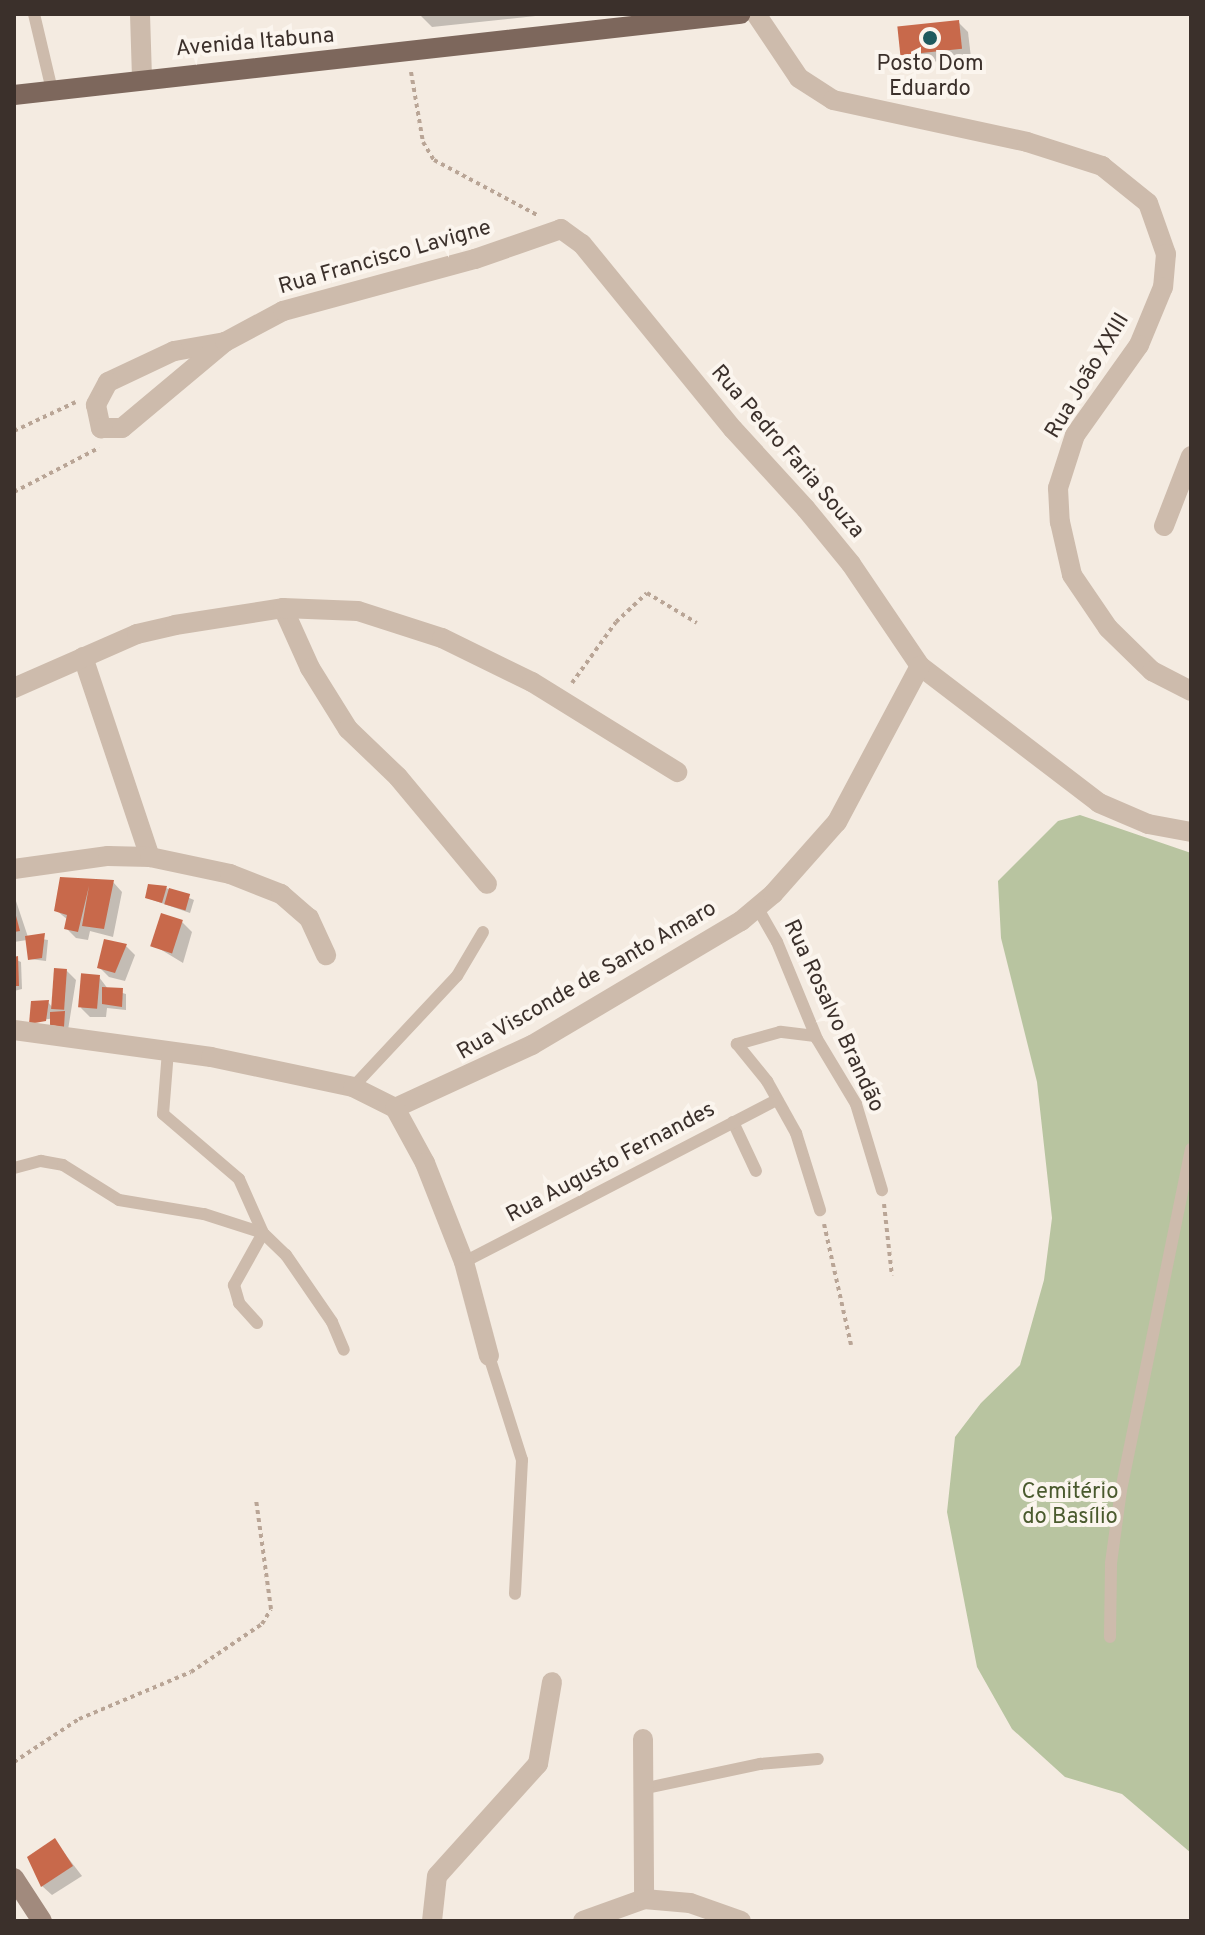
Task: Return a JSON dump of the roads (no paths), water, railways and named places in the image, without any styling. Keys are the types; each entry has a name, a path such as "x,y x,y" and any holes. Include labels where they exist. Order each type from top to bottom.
{"main road":[{"name":"Avenida Itabuna","path":"14,95 142,77 408,54 740,14"},
{"path":"14,1878 42,1921"}],"street":[{"path":"140,14 142,77"},
{"name":"Rua João XXIII","path":"756,14 799,78 833,100 1027,142 1102,166 1148,203 1166,254 1163,287 1139,345 1075,435 1058,488 1060,522 1072,575 1108,628 1152,671 1191,691"},
{"name":"Rua Francisco Lavigne","path":"225,342 174,351 100,390 96,418 101,428 122,428 225,342 283,311 475,259 561,229"},
{"name":"Rua Pedro Faria Souza","path":"561,229 582,244 733,429 806,509 851,564 920,666 975,713 1099,803 1148,824 1191,832"},
{"path":"1164,526 1191,456"},
{"path":"283,608 310,668 348,729 398,777 487,884"},
{"path":"14,688 137,634 283,608 358,611 442,638 561,698 677,772"},
{"path":"83,657 150,857"},
{"name":"Rua Visconde de Santo Amaro","path":"395,1108 532,1045 757,907 837,822 920,666"},
{"path":"14,869 108,856 150,857 230,874 281,894 309,918 326,955"},
{"path":"14,1030 168,1051 353,1087 395,1108 425,1163 464,1262 489,1356"},
{"path":"432,1921 437,1876 538,1764 552,1682"},
{"path":"643,1739 644,1899"},
{"path":"583,1921 644,1899 690,1903 741,1921"}],"lane":[{"path":"34,14 52,90"},
{"name":"Rua Rosalvo Brandão","path":"757,907 777,942 815,1036 856,1104 882,1190"},
{"path":"353,1087 457,976 483,932"},
{"path":"815,1036 780,1032 737,1044 796,1133 820,1210"},
{"path":"168,1051 163,1114 239,1179 263,1233 286,1255 332,1322 344,1350"},
{"name":"Rua Augusto Fernandes","path":"464,1262 776,1100"},
{"path":"733,1122 756,1171"},
{"path":"1110,1637 1111,1563 1121,1490 1191,1149"},
{"path":"14,1168 41,1161 63,1165 119,1200 204,1214 263,1233"},
{"path":"257,1323 239,1303 234,1285 263,1233"},
{"path":"489,1356 522,1460 515,1594"},
{"path":"642,1789 760,1764 818,1759"}],"place":[{"name":"Posto Dom Eduardo","path":"930,38"}],"park label":[{"name":"Cemitério do Basílio","path":"1070,1504"}]}
